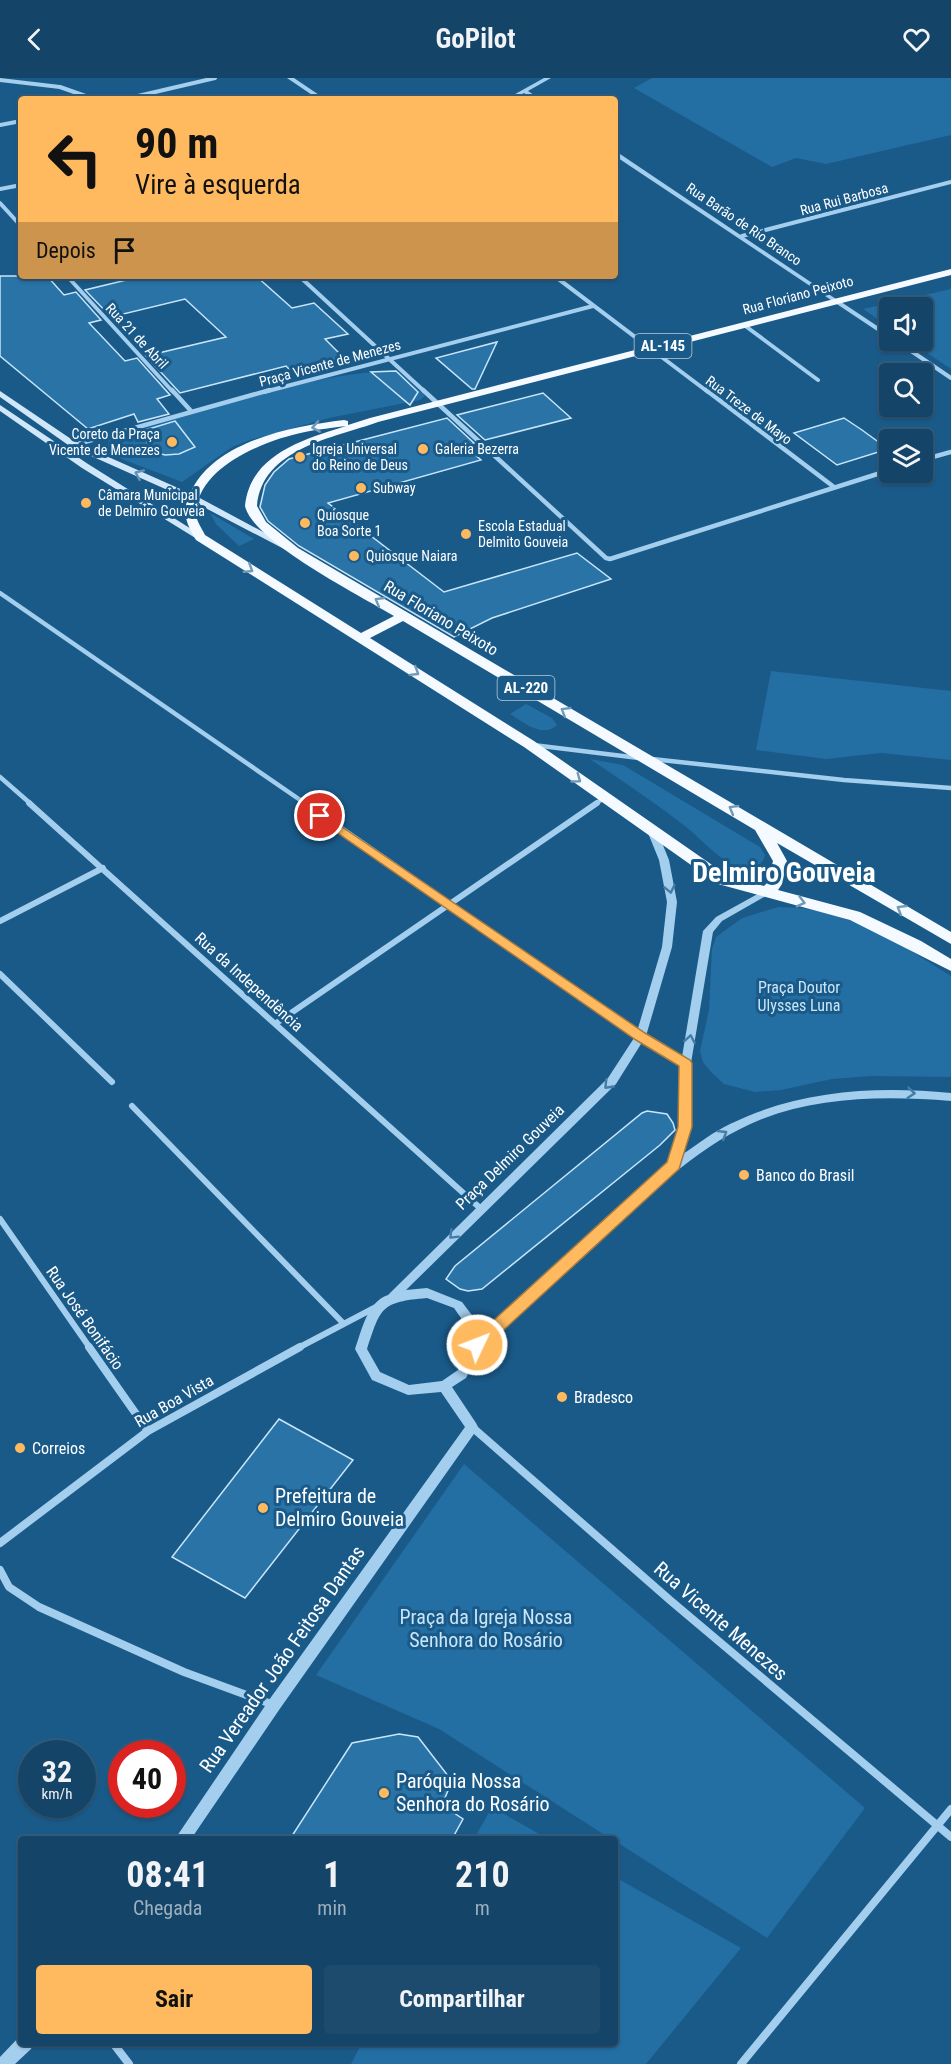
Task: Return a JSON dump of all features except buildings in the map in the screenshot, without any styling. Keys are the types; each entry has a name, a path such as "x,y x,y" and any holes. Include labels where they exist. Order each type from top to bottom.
{"highway":[{"name":"Rua Floriano Peixoto","path":"951,272 374,420 301,444 276,458 257,482 251,503 252,512 268,530 294,551 951,939"},
{"name":"Rua Floriano Peixoto","path":"193,498 208,473 238,451 301,429 374,420"},
{"path":"193,498 190,516 200,537"},
{"name":"AL-220","path":"200,537 529,744 723,880 855,916 916,945 951,966"},
{"path":"361,638 405,615"},
{"path":"760,825 780,861 775,884 766,893"}],"main road":[{"path":"1,394 74,445 193,498 294,551"},
{"path":"0,407 103,478 200,537"}],"street":[{"path":"137,96 215,78"},
{"path":"290,78 318,96"},
{"path":"298,78 306,87"},
{"path":"515,96 548,78"},
{"path":"0,80 57,86 88,96"},
{"path":"525,91 532,96"},
{"path":"0,125 18,122"},
{"name":"Rua Barão de Rio Branco","path":"618,155 879,330"},
{"name":"Rua Rui Barbosa","path":"742,236 951,182"},
{"path":"0,189 18,186"},
{"path":"0,203 18,223"},
{"name":"Rua 21 de Abril","path":"70,279 191,411"},
{"path":"302,279 610,559 879,473"},
{"path":"558,279 651,349"},
{"name":"Praça Vicente de Menezes","path":"74,445 191,411 593,306"},
{"path":"744,325 818,380"},
{"name":"Rua Treze de Mayo","path":"651,349 834,487"},
{"path":"911,351 951,378"},
{"path":"933,457 951,452"},
{"path":"0,593 640,1036 686,1063"},
{"path":"529,744 844,780 951,788"},
{"name":"Rua da Independência","path":"0,777 480,1208"},
{"path":"275,1024 604,798"},
{"name":"Praça Delmiro Gouveia","path":"393,1296 480,1208 612,1081 640,1036 667,947 672,902 664,860 653,833"},
{"path":"0,921 103,868"},
{"path":"674,1165 685,1127 686,1063 708,931 719,920 766,893"},
{"path":"0,974 112,1082"},
{"path":"477,1345 476,1330 458,1305 427,1293 393,1296 376,1307 362,1349 376,1376 408,1390 444,1386 462,1374 477,1345 674,1165 733,1128 792,1104 859,1093 905,1092 951,1097"},
{"path":"132,1106 343,1323"},
{"name":"Rua José Bonifácio","path":"0,1219 148,1431"},
{"name":"Rua Boa Vista","path":"0,1543 148,1431 376,1307"},
{"path":"444,1386 472,1427"},
{"name":"Rua Vereador João Feitosa Dantas","path":"184,1836 274,1705 472,1427"},
{"name":"Rua Vicente Menezes","path":"472,1427 671,1601 951,1837"},
{"path":"0,1570 9,1587 39,1607 184,1672 274,1705"},
{"path":"741,2064 951,1809"},
{"path":"4,2064 22,2046"},
{"path":"116,2046 129,2064"}],"green space":[{"path":"652,78 951,78 951,135 826,164 796,158 772,167 634,88"},
{"path":"951,289 951,369 924,351 933,351 933,297 916,297"},
{"path":"879,305 879,320 863,309"},
{"path":"397,370 425,396 420,400 329,418 250,440 232,447 182,482 106,453 109,439 252,396 324,379"},
{"path":"210,513 254,539 239,546 216,524"},
{"path":"771,671 951,691 951,760 881,753 826,759 756,750"},
{"path":"526,704 552,718 557,725 551,729 539,730 510,714"},
{"path":"590,759 623,765 760,847 765,855 764,859 756,867 749,869 734,866 673,817"},
{"name":"Praça Doutor Ulysses Luna","path":"778,907 802,908 848,919 890,939 951,976 951,1077 872,1076 832,1079 781,1090 755,1092 724,1084 711,1072 703,1062 700,1051 709,1010 712,949 716,937 742,918"},
{"name":"Praça da Igreja Nossa Senhora do Rosário","path":"464,1464 865,1808 767,1938 618,1843 618,1836 606,1836 439,1729 316,1675"},
{"path":"492,1807 543,1836 476,1836"},
{"path":"618,1879 741,1948 646,2064 351,2064 360,2046 618,2046"}],"place":[{"name":"Coreto da Praça Vicente de Menezes","path":"172,442"},
{"name":"Galeria Bezerra","path":"423,449"},
{"name":"Igreja Universal do Reino de Deus","path":"300,457"},
{"name":"Subway","path":"361,488"},
{"name":"Câmara Municipal de Delmiro Gouveia","path":"86,503"},
{"name":"Quiosque Boa Sorte 1","path":"305,523"},
{"name":"Escola Estadual Delmito Gouveia","path":"466,534"},
{"name":"Quiosque Naiara","path":"354,556"},
{"name":"Banco do Brasil","path":"744,1175"},
{"name":"Bradesco","path":"562,1397"},
{"name":"Correios","path":"20,1448"},
{"name":"Prefeitura de Delmiro Gouveia","path":"263,1508"},
{"name":"Paróquia Nossa Senhora do Rosário","path":"384,1793"}],"district":[{"name":"Delmiro Gouveia","path":"784,872"}],"route":[{"path":"320,816 640,1036 686,1063 685,1127 674,1165 477,1345"}]}
